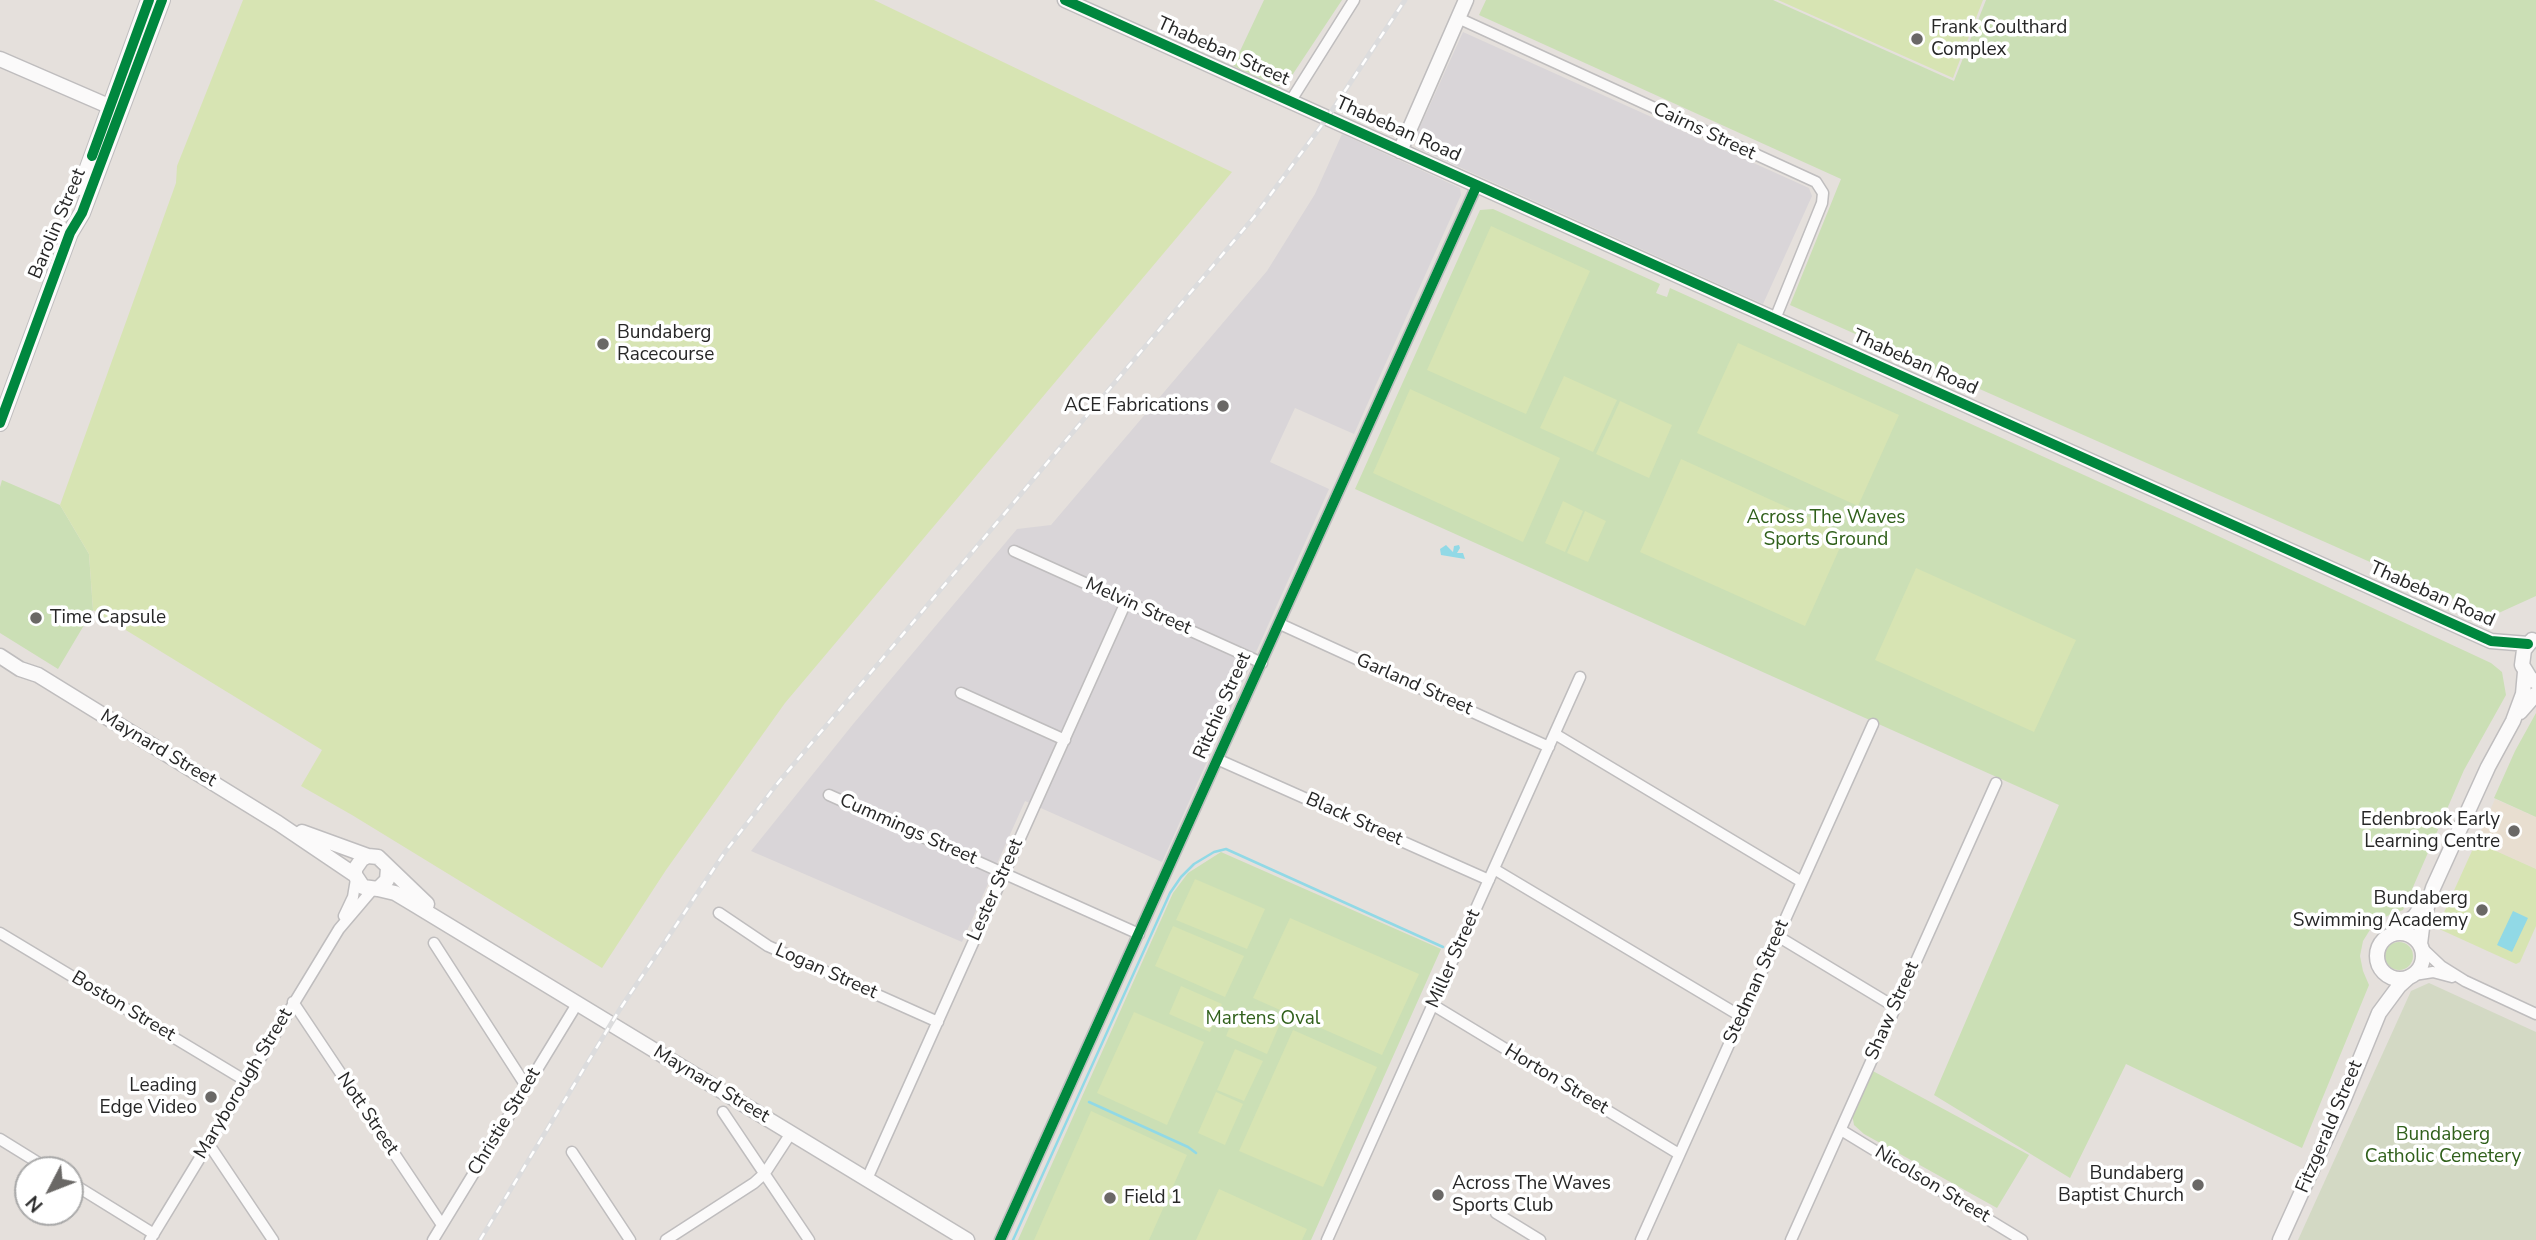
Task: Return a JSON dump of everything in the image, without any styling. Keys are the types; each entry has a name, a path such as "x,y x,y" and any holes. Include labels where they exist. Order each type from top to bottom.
{"main road":[{"name":"Barolin Street","path":"115,110 149,0"},
{"name":"Barolin Street","path":"0,423 70,233 74,210 162,0"}],"street":[{"name":"Thabeban Street","path":"1065,0 1290,102"},
{"path":"1290,102 1354,0"},
{"path":"1400,151 1466,0"},
{"name":"Cairns Street","path":"1458,18 1816,182 1823,193 1822,203 1775,319"},
{"path":"0,59 115,110"},
{"name":"Thabeban Road","path":"1290,102 2491,641 2528,673"},
{"name":"Ritchie Street","path":"1000,1240 1477,185"},
{"name":"Melvin Street","path":"1014,551 1262,663"},
{"name":"Lester Street","path":"867,1179 1126,602"},
{"name":"Garland Street","path":"1280,624 1549,747"},
{"name":"Thabeban Road","path":"2491,641 2532,641"},
{"path":"2379,1013 2399,986 2422,963 2423,920 2433,888 2488,767 2513,721 2528,673 2524,650 2532,641"},
{"name":"Maynard Street","path":"0,646 25,662 38,675"},
{"name":"Maynard Street","path":"0,656 20,669 38,675 278,822 356,877"},
{"name":"Miller Street","path":"1327,1240 1580,677"},
{"path":"961,693 1065,740"},
{"path":"2513,721 2536,694"},
{"name":"Stedman Street","path":"1641,1240 1873,724"},
{"path":"1555,734 1802,882"},
{"name":"Black Street","path":"1219,760 1489,880"},
{"name":"Shaw Street","path":"1791,1240 1996,783"},
{"name":"Cummings Street","path":"829,795 1139,934"},
{"name":"Maynard Street","path":"278,822 368,856"},
{"path":"368,856 382,858 388,868 387,880 376,889 363,887 356,877 358,863 368,856"},
{"name":"Maynard Street","path":"388,868 456,929"},
{"path":"1494,869 1742,1017"},
{"name":"Maryborough Street","path":"152,1237 339,929 353,897 356,877"},
{"path":"2379,1013 2383,985 2376,956 2379,944 2414,916 2433,888"},
{"name":"Maynard Street","path":"376,889 395,893 456,929 967,1240"},
{"name":"Maryborough Street","path":"339,929 376,889"},
{"name":"Logan Street","path":"719,914 768,946 938,1022"},
{"name":"Boston Street","path":"0,933 246,1080"},
{"path":"2393,933 2405,933 2435,961 2465,981 2536,1014"},
{"path":"1779,937 1895,1007"},
{"path":"434,943 526,1086"},
{"path":"2379,968 2395,979 2433,972 2465,981"},
{"name":"Nott Street","path":"293,1002 442,1225"},
{"name":"Christie Street","path":"433,1240 577,1004"},
{"name":"Horton Street","path":"1433,1005 1679,1154"},
{"name":"Fitzgerald Street","path":"2280,1240 2343,1101 2379,1013"},
{"path":"723,1112 809,1240"},
{"name":"Nicolson Street","path":"1841,1130 2022,1240"},
{"path":"666,1240 765,1173 791,1133"},
{"path":"0,1139 27,1156"},
{"path":"208,1143 273,1240"},
{"path":"572,1152 630,1240"},
{"path":"84,1191 152,1237"},
{"path":"1496,1213 1540,1240"}],"shaded area":[{"path":"1463,32 1809,188 1812,196 1763,304 1417,148 1414,140"},
{"path":"1342,134 1460,188 1461,195 1354,434 1295,408 1270,462 1329,489 1162,862 1025,801 962,942 751,851 854,723 1017,529 1051,525 1267,271 1315,194"},
{"name":"Edenbrook Early Learning Centre","path":"2495,799 2536,817 2536,869 2476,842"}],"green space":[{"name":"Bundaberg Racecourse","path":"243,0 874,0 1232,172 785,703 666,870 602,968 301,786 322,750 93,610 89,554 60,505 176,183 177,166"},
{"path":"1264,0 1342,0 1285,86 1277,86 1233,66"},
{"path":"1486,0 1773,0 1954,81 1986,0 2536,0 2536,596 2492,616 1790,305 1841,179 1479,15"},
{"name":"Frank Coulthard Complex","path":"1778,0 1983,0 1953,78"},
{"name":"Across The Waves Sports Ground","path":"1493,209 1660,284 1656,293 1667,297 1670,288 2188,522 2491,663 2502,672 2506,695 2464,770 2403,910 2373,925 2363,941 2360,956 2369,985 2302,1148 2126,1064 2070,1178 1934,1095 2059,805 1355,489 1480,210"},
{"path":"1491,226 1590,271 1526,414 1427,370"},
{"path":"1738,343 1899,415 1858,506 1697,433"},
{"path":"1564,376 1617,400 1593,452 1540,428"},
{"path":"1410,389 1560,458 1523,542 1373,473"},
{"path":"1620,401 1672,425 1649,478 1596,454"},
{"name":"Across The Waves Sports Ground","path":"1681,459 1846,534 1805,626 1640,552"},
{"path":"2,480 60,505 89,554 93,610 58,669 0,633"},
{"path":"1563,501 1583,511 1565,552 1545,543"},
{"path":"1585,511 1606,521 1588,562 1567,553"},
{"path":"1916,568 2076,640 2034,732 1875,660"},
{"path":"2536,713 2536,817 2494,798"},
{"path":"2476,842 2536,869 2536,926 2520,962 2516,964 2437,928"},
{"name":"Martens Oval","path":"1221,852 1441,949 1311,1240 1018,1240 1173,893 1188,873"},
{"path":"1195,879 1265,909 1247,949 1176,920"},
{"path":"1290,918 1419,974 1382,1055 1253,998"},
{"path":"1173,926 1244,956 1225,997 1155,966"},
{"path":"2399,942 2409,946 2413,956 2409,966 2399,970 2389,966 2385,956 2389,946"},
{"name":"Bundaberg Catholic Cemetery","path":"2429,983 2536,1032 2536,1240 2298,1240 2411,991"},
{"path":"1181,986 1222,1004 1210,1032 1169,1014"},
{"path":"1238,1008 1279,1026 1267,1054 1226,1036"},
{"path":"1134,1012 1204,1042 1167,1125 1097,1093"},
{"path":"1293,1030 1377,1067 1323,1187 1239,1151"},
{"path":"1235,1049 1263,1061 1244,1101 1217,1090"},
{"path":"1871,1070 2029,1155 1997,1208 1864,1134 1854,1125 1852,1114"},
{"path":"1216,1092 1243,1104 1225,1145 1198,1133"},
{"name":"Field 1","path":"1091,1111 1187,1155 1149,1240 1034,1240"},
{"path":"1219,1189 1307,1229 1302,1240 1196,1240"}],"water":[{"path":"1446,545 1453,552 1454,546 1459,545 1457,553 1463,553 1465,559 1441,555 1440,549"},
{"path":"2513,911 2528,918 2512,952 2497,945"}],"waterway":[{"path":"1013,1240 1170,893 1194,864 1214,852 1226,849 1443,947"},
{"path":"1089,1102 1196,1153"}],"railway":[{"path":"480,1240 620,1009 725,852 777,784 1254,217 1327,118 1405,0"}],"cycle path":[{"path":"92,156 149,0"},
{"path":"0,423 70,233 82,213 162,0"},
{"path":"1065,0 2491,641 2528,644"},
{"path":"1000,1240 1477,185"}],"place":[{"name":"Frank Coulthard Complex","path":"1917,39"},
{"name":"Bundaberg Racecourse","path":"603,344"},
{"name":"ACE Fabrications","path":"1223,406"},
{"name":"Time Capsule","path":"36,618"},
{"name":"Edenbrook Early Learning Centre","path":"2514,831"},
{"name":"Bundaberg Swimming Academy","path":"2482,910"},
{"name":"Leading Edge Video","path":"211,1097"},
{"name":"Bundaberg Baptist Church","path":"2198,1185"},
{"name":"Across The Waves Sports Club","path":"1438,1195"},
{"name":"Field 1","path":"1110,1198"}]}
